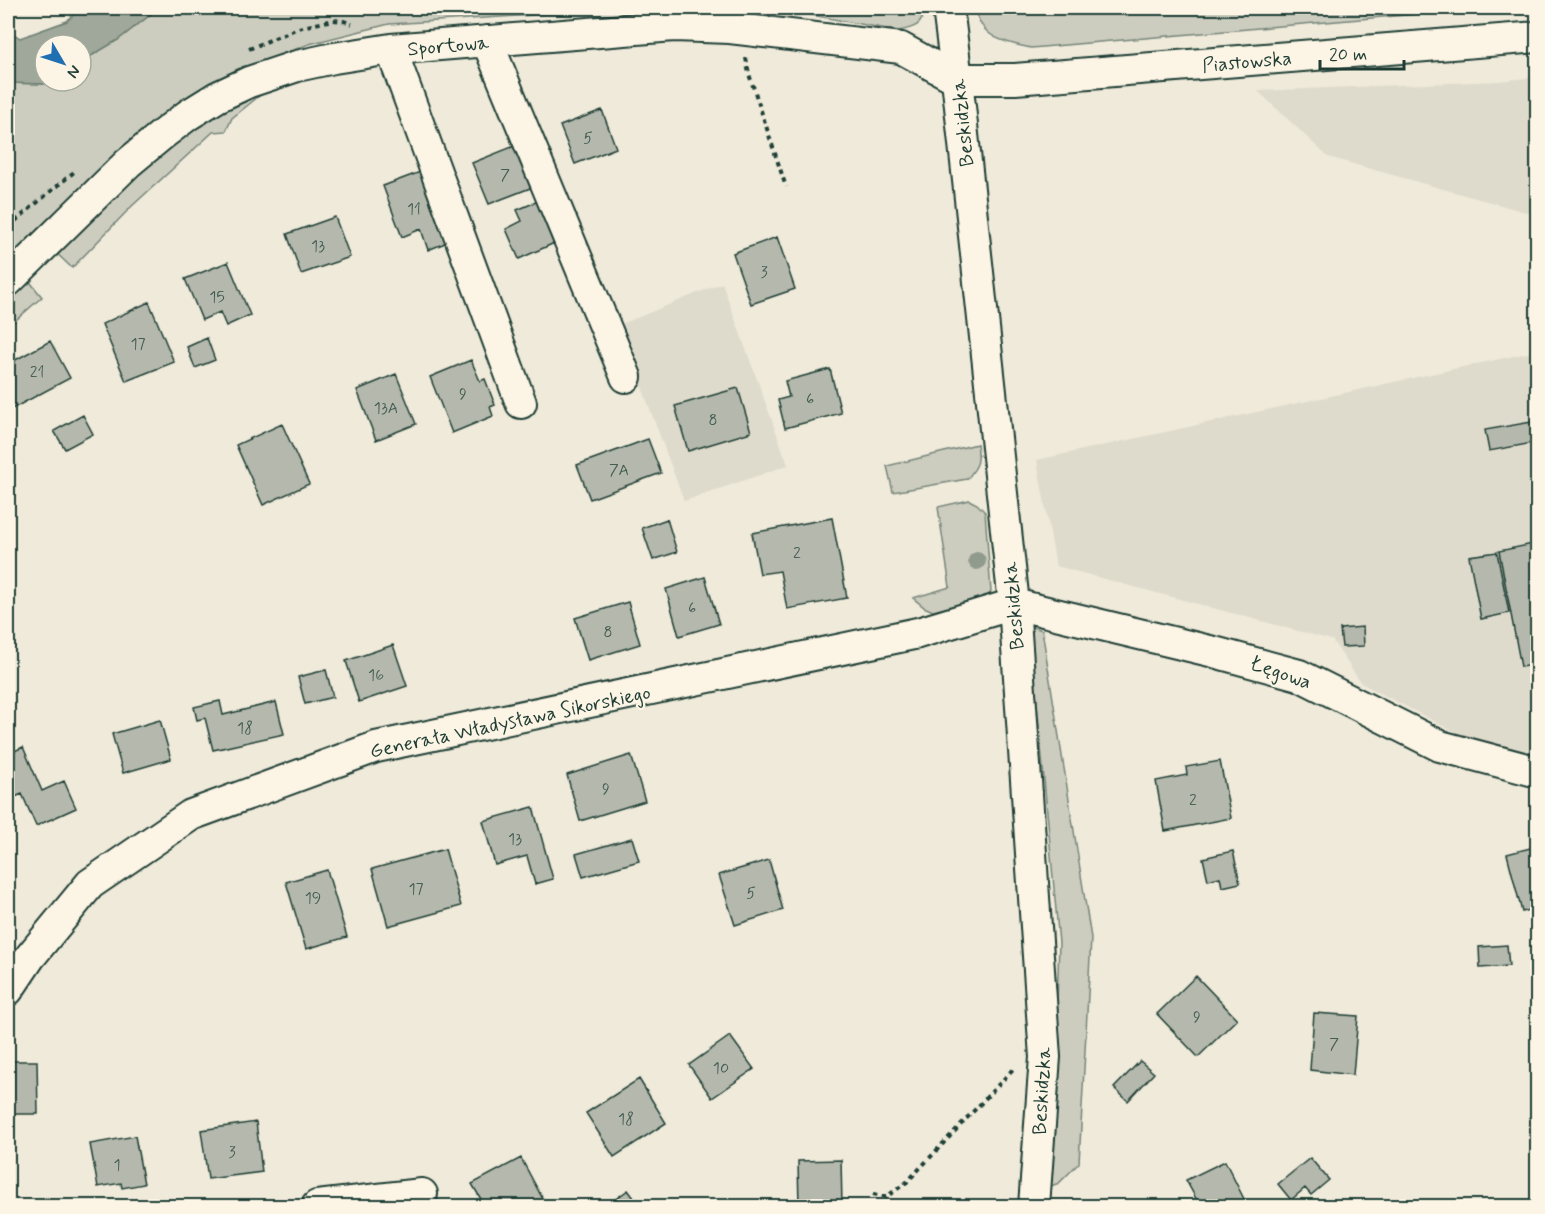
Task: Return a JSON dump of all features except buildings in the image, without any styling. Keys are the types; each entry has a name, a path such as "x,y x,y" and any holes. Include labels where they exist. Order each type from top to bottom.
{"street":[{"name":"Beskidzka","path":"948,8 1014,604 1045,1057 1035,1206"},
{"name":"Sportowa","path":"8,281 128,163 180,121 218,97 249,82 297,66 334,58 391,49 674,26 751,30 901,48 957,79"},
{"name":"Piastowska","path":"957,79 1068,76 1538,37"},
{"path":"488,41 626,377"},
{"path":"391,49 521,403"},
{"name":"Łęgowa","path":"1014,604 1214,651 1299,675 1440,746 1538,772"},
{"name":"Generała Władysława Sikorskiego","path":"8,990 30,957 90,884 191,815 376,747 908,635 1014,604"},
{"path":"316,1206 422,1194"}],"path":[{"path":"751,30 746,62 786,187"},
{"path":"873,1194 886,1197 907,1182 1044,1037"}],"shaded area":[{"path":"80,8 159,8 118,40 93,55 93,33 34,33 67,21"},
{"path":"159,8 712,8 600,11 389,24 309,44 243,70 8,263 8,83 33,84 33,93 93,93 93,55 118,40"},
{"path":"774,8 924,8 922,19 917,25 898,31"},
{"path":"976,8 1486,8 1031,48 1003,41 988,33 978,18"},
{"path":"8,30 20,38 33,33 33,84 8,83"},
{"path":"1537,77 1537,215 1328,157 1258,91 1499,81"},
{"path":"274,84 232,118 226,131 213,132 132,206 72,268 50,247 165,140"},
{"path":"23,273 42,297 8,327 8,289"},
{"path":"722,283 788,465 684,501 617,326"},
{"path":"1537,351 1537,767 1447,728 1361,683 1332,640 1056,566 1037,460"},
{"path":"977,444 977,463 967,479 893,492 887,466"},
{"path":"969,500 985,512 991,592 986,598 933,611 913,598 950,587 938,507"},
{"path":"1030,626 1042,630 1091,938 1079,1163 1059,1183 1051,1186 1059,943"}]}
